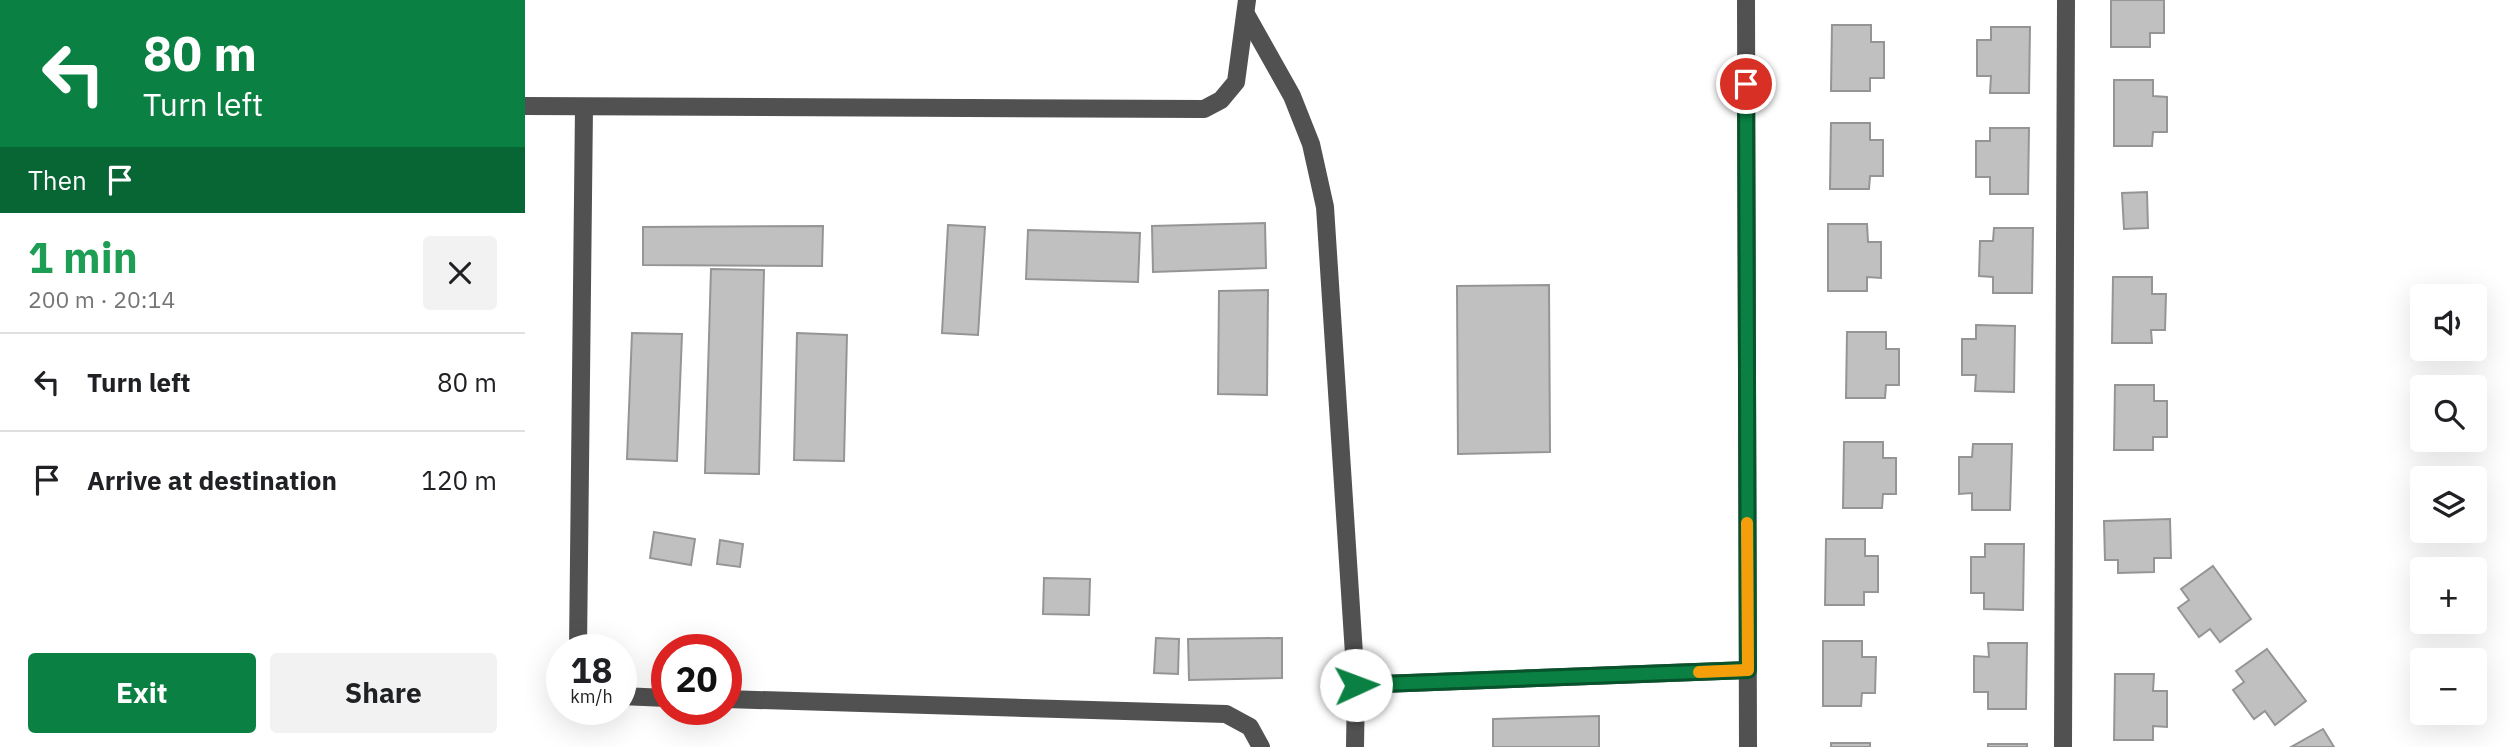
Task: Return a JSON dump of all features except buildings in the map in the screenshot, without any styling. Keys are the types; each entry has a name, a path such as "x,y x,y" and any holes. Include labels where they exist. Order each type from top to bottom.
{"street":[{"path":"1746,0 1748,747"},
{"path":"2063,747 2066,0"},
{"path":"525,106 1203,109 1221,100 1236,82 1247,8"},
{"path":"1247,8 1292,96 1311,144 1325,207 1356,685 1355,747"},
{"path":"577,634 584,107"},
{"path":"1356,685 1748,670"},
{"path":"742,699 1226,714 1250,727 1261,747"}],"slow traffic":[{"path":"1699,672 1748,670 1747,523"}],"route":[{"path":"1356,685 1748,670 1746,84"}]}
